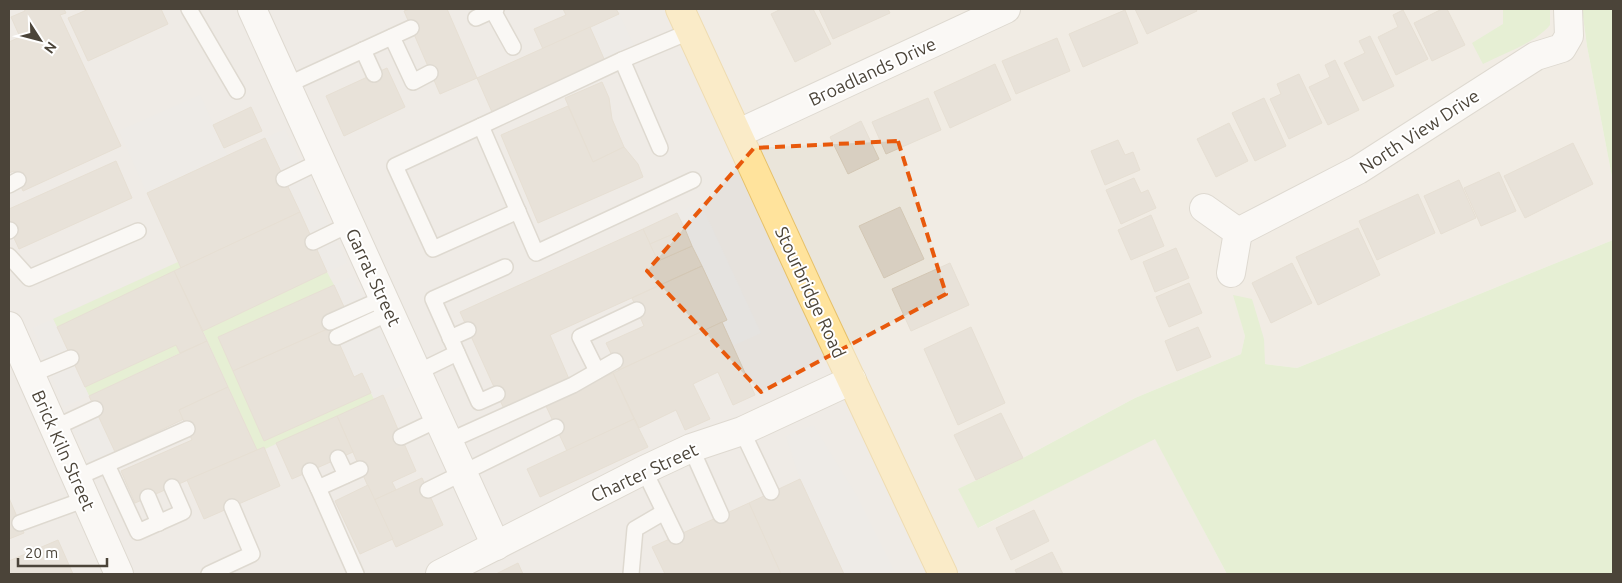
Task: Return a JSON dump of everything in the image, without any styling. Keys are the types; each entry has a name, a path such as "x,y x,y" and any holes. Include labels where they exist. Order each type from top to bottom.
{"main road":[{"name":"Stourbridge Road","path":"686,20 812,296 943,574"}],"street":[{"name":"Garrat Street","path":"252,9 496,546"},
{"name":"Broadlands Drive","path":"739,134 1006,9"},
{"name":"North View Drive","path":"1238,232 1358,170 1536,56 1562,48 1569,36 1568,9"},
{"path":"1204,208 1238,232 1231,273"},
{"name":"Brick Kiln Street","path":"9,326 119,574"},
{"name":"Charter Street","path":"440,574 644,470 691,448 742,431 852,380"}],"lane":[{"path":"189,9 237,91"},
{"path":"476,18 494,9 513,47"},
{"path":"518,211 432,249 395,166 622,60 686,20"},
{"path":"286,85 411,28"},
{"path":"392,37 412,82 430,73"},
{"path":"363,50 374,74"},
{"path":"622,60 660,148"},
{"path":"481,126 536,253 694,180"},
{"path":"284,179 321,161"},
{"path":"313,242 350,224"},
{"path":"9,256 29,278 138,231"},
{"path":"497,394 479,402 433,299 504,267"},
{"path":"330,322 387,305"},
{"path":"337,337 387,305"},
{"path":"597,371 580,337 637,310"},
{"path":"450,338 468,330"},
{"path":"418,372 457,353"},
{"path":"30,375 71,358"},
{"path":"401,437 444,430 597,371 615,361"},
{"path":"54,428 95,409"},
{"path":"428,490 556,427"},
{"path":"20,523 81,489 107,465 187,428"},
{"path":"742,431 771,492"},
{"path":"691,448 721,515"},
{"path":"338,458 346,475"},
{"path":"107,465 138,532 183,512 172,487"},
{"path":"318,488 360,469"},
{"path":"310,470 356,574"},
{"path":"644,470 676,536"},
{"path":"148,497 159,523"},
{"path":"209,574 252,554 232,507"},
{"path":"631,574 635,530 664,512"}],"highlighted area":[{"path":"898,141 946,294 761,392 647,271 754,148"}],"shaded area":[{"path":"9,9 677,9 945,574 9,574"},
{"path":"677,9 1582,9 1587,46 1613,182 1613,240 1297,368 1264,364 1264,339 1234,295 1245,336 1241,354 1135,398 1023,458 976,480 979,528 1155,438 1227,574 945,574"},
{"path":"619,14 635,48 605,61 590,27"},
{"path":"200,95 228,157 147,193 119,131"},
{"path":"285,129 347,263 327,272 265,138"},
{"path":"700,202 761,333 732,346 722,322 726,320 677,213"},
{"path":"353,276 366,306 348,314 334,285"},
{"path":"371,310 405,384 374,399 362,374 354,377 332,327"},
{"path":"53,319 89,396 64,407 33,328"},
{"path":"97,415 115,452 90,464 73,428"},
{"path":"813,425 858,498 894,570 886,574 844,574 800,479 786,436"}],"green space":[{"path":"1503,9 1550,9 1550,25 1528,43 1483,64 1472,43 1503,24"},
{"path":"1582,9 1613,9 1613,182 1587,46"},
{"path":"1613,240 1613,574 1227,574 1155,439 978,528 958,489 1023,458 1135,398 1241,354 1245,336 1233,295 1252,299 1264,339 1265,364 1297,368"},
{"path":"178,262 181,268 57,327 53,319"},
{"path":"327,272 334,285 218,337 264,441 371,393 374,399 265,449 264,447 257,450 203,331"},
{"path":"176,345 180,353 89,396 85,387"}],"building":[{"path":"24,9 64,9 66,13 60,15 121,146 23,191 14,171 9,173 9,42 20,37 11,17 25,11"},
{"path":"89,9 161,9 168,24 88,61 68,18"},
{"path":"410,9 447,9 477,78 440,94 404,11"},
{"path":"563,9 616,9 619,14 543,49 534,29 566,15"},
{"path":"781,9 813,9 831,44 795,62 771,14"},
{"path":"819,9 888,9 890,13 833,39"},
{"path":"1135,9 1196,9 1197,11 1147,34"},
{"path":"1442,9 1447,9 1465,45 1432,61 1414,23"},
{"path":"1125,10 1138,43 1083,67 1069,34"},
{"path":"1403,10 1428,59 1396,75 1378,37 1398,27 1393,15"},
{"path":"590,27 605,61 492,112 477,78"},
{"path":"1370,36 1394,86 1363,101 1344,63 1365,53 1359,41"},
{"path":"1057,38 1070,71 1016,94 1002,61"},
{"path":"1335,60 1359,110 1328,125 1309,87 1330,77 1325,65"},
{"path":"995,64 1011,100 950,128 934,92"},
{"path":"387,68 405,107 344,136 326,96"},
{"path":"1299,74 1322,123 1289,139 1270,99 1281,94 1277,84"},
{"path":"602,82 609,98 612,119 624,147 593,162 565,98"},
{"path":"928,98 941,130 886,154 872,122"},
{"path":"1264,98 1286,146 1255,161 1232,113"},
{"path":"568,106 593,162 624,147 638,164 643,177 538,223 501,135"},
{"path":"251,107 262,131 224,148 213,125"},
{"path":"861,121 879,159 848,174 830,137"},
{"path":"1229,123 1248,161 1216,177 1197,139"},
{"path":"265,138 300,212 181,268 147,193"},
{"path":"1118,140 1125,155 1133,152 1140,170 1105,185 1091,151"},
{"path":"1573,143 1593,184 1525,218 1504,176"},
{"path":"116,161 132,198 19,249 9,227 9,209"},
{"path":"1499,172 1516,211 1481,226 1464,188"},
{"path":"1134,178 1141,193 1148,190 1156,208 1121,224 1106,190"},
{"path":"1459,180 1476,218 1441,234 1424,196"},
{"path":"1418,194 1435,233 1377,260 1359,221"},
{"path":"900,207 924,259 884,278 859,226"},
{"path":"300,212 327,272 203,331 174,271"},
{"path":"677,213 685,229 650,244 643,229"},
{"path":"1151,215 1164,246 1131,260 1118,230"},
{"path":"1358,228 1380,275 1318,305 1296,257"},
{"path":"643,229 658,261 692,246 702,266 550,335 569,379 504,409 460,312"},
{"path":"685,229 692,246 658,261 650,244"},
{"path":"1176,248 1189,278 1155,292 1143,262"},
{"path":"950,263 969,305 911,331 892,289"},
{"path":"1292,263 1312,303 1271,323 1252,283"},
{"path":"702,266 727,320 619,370 606,343 644,326 632,298"},
{"path":"174,271 207,341 180,353 176,345 85,387 57,327"},
{"path":"1189,283 1202,313 1169,327 1156,297"},
{"path":"334,285 345,309 332,327 233,371 218,337"},
{"path":"722,322 755,395 733,405 718,372 693,384 710,419 685,430 676,410 639,428 613,373"},
{"path":"332,327 354,377 362,373 371,393 264,441 233,371"},
{"path":"971,327 1005,403 958,425 924,349"},
{"path":"1198,327 1211,357 1177,371 1165,341"},
{"path":"207,341 228,387 179,410 184,419 115,452 89,396"},
{"path":"613,373 634,419 567,451 545,404"},
{"path":"228,387 257,450 135,503 121,471 192,440 179,410"},
{"path":"383,395 416,471 392,482 396,490 374,500 337,416"},
{"path":"1001,413 1023,458 976,480 954,435"},
{"path":"337,416 353,452 292,479 276,443"},
{"path":"634,419 648,447 540,497 527,469"},
{"path":"264,447 280,486 204,519 187,480"},
{"path":"422,478 443,525 396,547 374,500"},
{"path":"800,479 844,574 781,574 749,503"},
{"path":"368,485 393,539 360,554 335,501"},
{"path":"9,498 24,533 9,539"},
{"path":"749,503 781,574 665,574 652,547"},
{"path":"1034,510 1049,541 1011,560 996,528"},
{"path":"58,540 73,574 9,574 9,561"},
{"path":"1052,552 1063,574 1017,574 1015,570"},
{"path":"518,563 523,574 496,574"}]}
